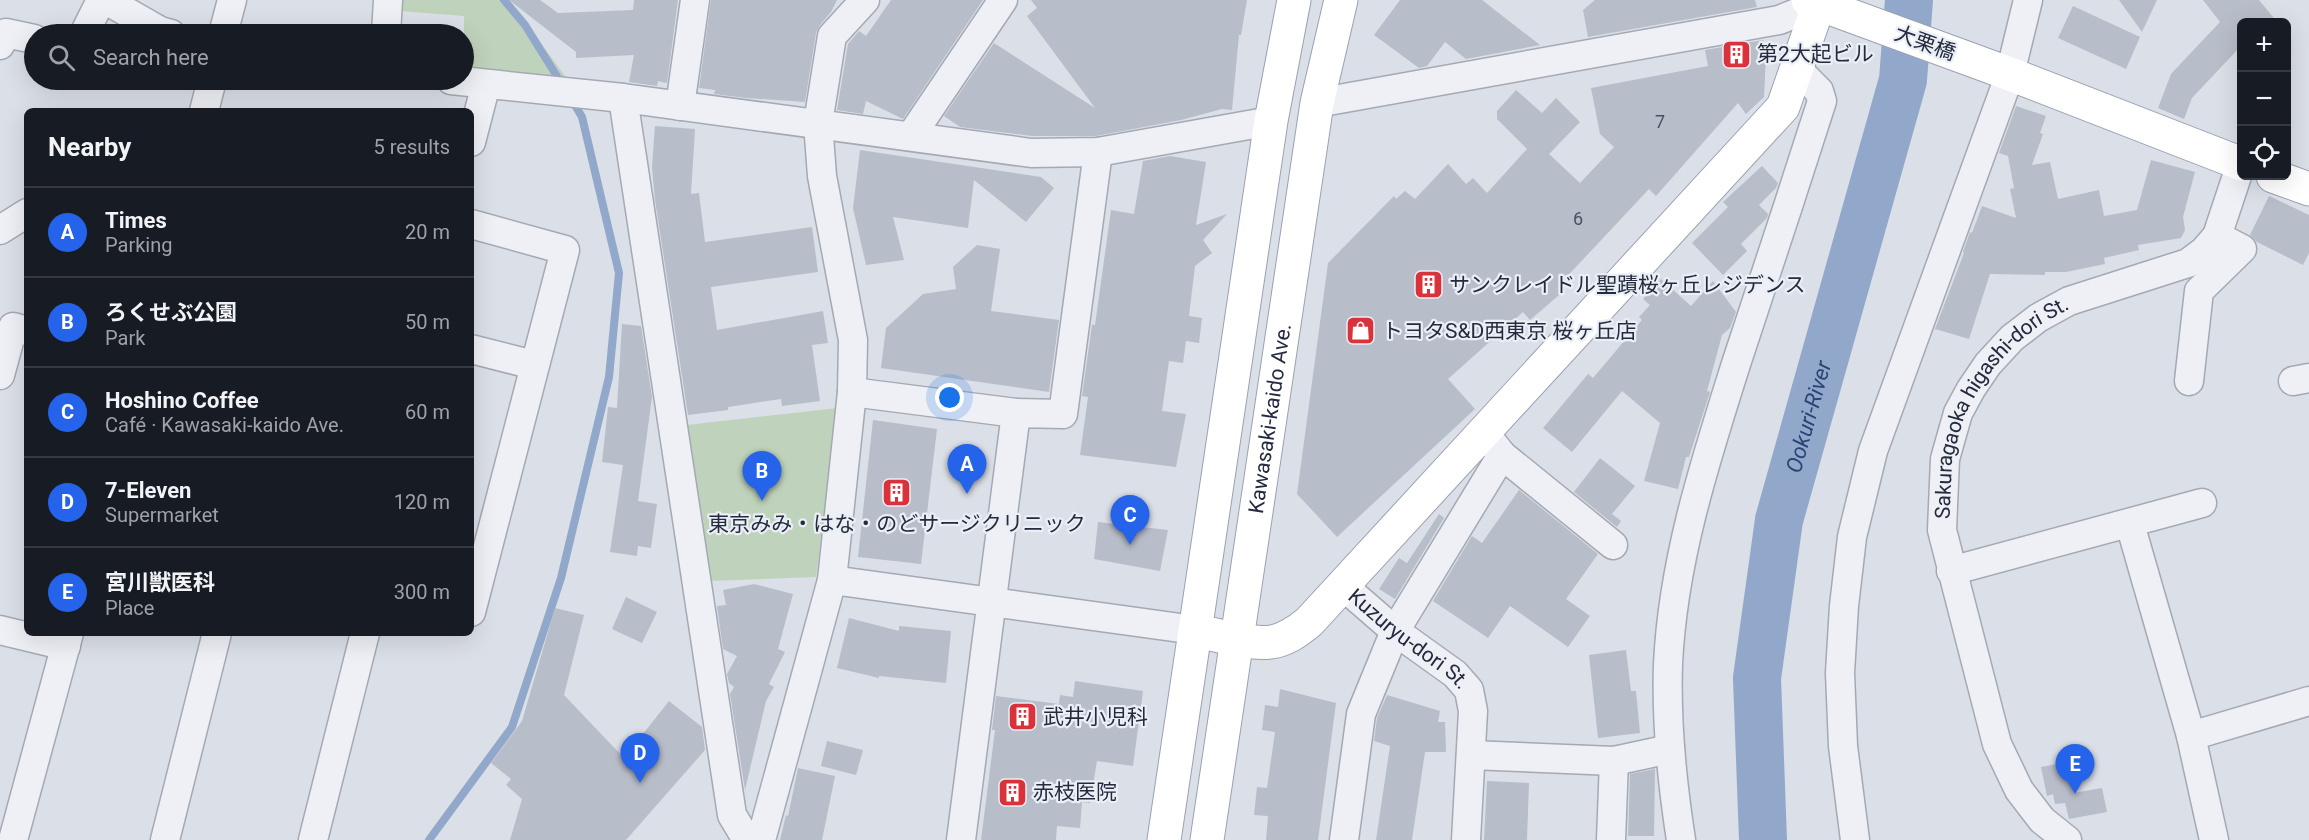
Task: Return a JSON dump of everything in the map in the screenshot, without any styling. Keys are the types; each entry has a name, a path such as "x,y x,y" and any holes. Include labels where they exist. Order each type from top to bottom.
{"main road":[{"name":"Kawasaki-kaido Ave.","path":"1164,840 1271,121 1294,0"},
{"name":"Kawasaki-kaido Ave.","path":"1207,840 1317,103 1341,0"},
{"name":"大栗橋","path":"1814,2 2003,71 2237,162"},
{"path":"1195,630 1236,639 1271,642 1291,636 1309,621 1342,585 1493,444 1783,107 1797,69 1814,2"},
{"path":"2284,180 2309,189"}],"street":[{"path":"89,24 101,0"},
{"path":"106,0 148,24"},
{"path":"226,24 232,0"},
{"path":"387,24 388,0"},
{"path":"680,106 695,0"},
{"path":"761,840 832,580 852,392 853,340 822,176 818,123 832,36 865,0"},
{"path":"911,136 1003,0"},
{"path":"1855,840 1843,746 1840,673 1844,606 1852,537 1873,451 2028,0"},
{"path":"1317,103 1779,20 1814,2"},
{"path":"0,45 6,33 24,37"},
{"path":"1681,840 1670,749 1668,664 1683,548 1695,497 1822,101 1819,91 1797,69"},
{"path":"474,83 623,98 1031,153 1098,152 1271,121"},
{"path":"474,130 486,84"},
{"path":"205,108 209,90"},
{"path":"623,98 732,815 747,840"},
{"path":"852,392 1016,413 1063,414 1098,152"},
{"name":"Sakuragaoka higashi-dori St.","path":"2067,840 2042,820 2019,790 1997,744 1942,530 1946,459 1958,413 1988,364 2012,338 2038,318 2069,301 2188,262 2204,251 2217,236 2237,176"},
{"path":"0,230 24,215"},
{"path":"474,225 565,250 474,600"},
{"path":"2189,381 2199,291 2242,249 2217,236"},
{"path":"0,375 13,327"},
{"path":"474,350 534,364"},
{"path":"960,840 1016,413"},
{"path":"1344,840 1361,714 1395,631 1493,444 1613,545"},
{"path":"1951,571 2130,524 2202,502"},
{"path":"2130,524 2191,736 2214,840"},
{"path":"832,580 1195,630"},
{"name":"Kuzuryu-dori St.","path":"1342,585 1395,631 1455,674 1468,690 1473,711 1466,840"},
{"path":"0,630 24,633"},
{"path":"13,840 67,639 45,636"},
{"path":"165,840 216,636"},
{"path":"313,840 364,636"},
{"path":"2191,736 2309,701"},
{"path":"1472,755 1614,761 1670,749"},
{"path":"1611,840 1614,761"}],"green space":[{"path":"401,0 509,0 573,87 474,72 474,24 464,24 464,16 400,11"},
{"path":"838,408 816,577 710,581 687,425"}],"building":[{"path":"509,0 540,0 558,13 633,10 634,0 678,0 667,83 658,81 657,86 629,82 634,55 576,58 576,52"},
{"path":"711,0 837,0 816,33 805,102 714,94 715,90 699,88"},
{"path":"891,0 983,0 903,119 866,101 863,114 837,110 848,44 859,31 866,36"},
{"path":"1031,0 1247,0 1241,35 1239,35 1232,110 1222,109 1181,120 1096,136 1032,136 960,127 944,116 994,43 1095,108 1027,16 1037,8"},
{"path":"1400,0 1482,0 1540,45 1466,59 1445,42 1427,66 1419,68 1374,35"},
{"path":"1595,0 1755,0 1757,7 1588,37 1583,10"},
{"path":"2119,0 2157,0 2142,32"},
{"path":"2203,0 2259,0 2274,18 2237,18 2237,50 2192,98 2184,119 2158,108 2171,74 2220,22"},
{"path":"2073,6 2140,37 2126,69 2058,38"},
{"path":"1763,40 1766,56 1764,97 1746,114 1738,103 1656,196 1649,189 1560,284 1565,290 1530,320 1523,312 1448,379 1475,409 1337,537 1297,494 1328,263 1394,196 1396,199 1405,191 1415,199 1448,164 1466,184 1473,178 1487,193 1527,149 1497,119 1497,111 1516,90 1542,113 1556,98 1580,122 1549,154 1580,183 1614,147 1600,134 1591,88 1708,66 1705,50"},
{"path":"2016,106 2046,116 2040,133 2043,134 2032,165 2050,162 2058,199 2099,190 2104,216 2137,210 2151,160 2195,172 2183,217 2185,230 2181,238 2138,245 2139,250 2104,258 2105,264 2066,272 2045,272 2045,275 1990,274 1969,339 1935,329 1970,232 1972,233 1982,206 2016,218 2010,189 2014,188 2008,156 1999,153"},
{"path":"655,126 695,129 691,194 699,193 705,242 812,227 818,272 711,287 717,330 823,311 828,343 812,345 820,401 782,406 781,399 728,407 728,410 688,415 655,200 652,167"},
{"path":"860,150 1041,177 1054,188 1026,222 974,180 968,228 893,217 904,260 866,265 853,208"},
{"path":"1170,156 1206,162 1196,225 1227,214 1203,240 1212,253 1195,266 1189,316 1202,318 1199,343 1186,341 1183,363 1169,361 1162,411 1186,414 1176,467 1080,455 1088,397 1082,396 1092,325 1095,325 1111,210 1134,214 1143,161"},
{"path":"1762,166 1778,183 1759,205 1768,214 1767,218 1741,244 1747,251 1723,275 1692,243 1728,207 1723,202"},
{"path":"2269,196 2309,215 2309,253 2303,265 2257,242 2250,235"},
{"path":"977,245 1000,249 991,311 1059,320 1049,392 881,368 886,328 923,294 956,289 953,267"},
{"path":"1661,279 1691,306 1713,281 1736,312 1730,328 1722,335 1707,391 1710,392 1689,457 1686,457 1678,489 1644,481 1660,423 1622,391 1572,452 1543,428 1588,374 1593,378 1642,320 1639,317 1650,305 1643,299"},
{"path":"622,324 641,326 652,397 638,501 657,504 651,548 638,546 637,556 610,552 623,465 602,462 608,407 617,408"},
{"name":"東京みみ・はな・のどサージクリニック","path":"873,420 937,429 921,564 858,557"},
{"path":"1600,458 1635,486 1612,514 1621,521 1617,527 1574,492"},
{"path":"1519,490 1598,554 1566,599 1590,616 1568,647 1510,606 1488,638 1433,601 1472,536 1482,543"},
{"path":"1439,514 1444,518 1395,599 1379,589 1399,558 1407,563"},
{"path":"1098,522 1168,530 1160,571 1094,559"},
{"path":"754,584 793,594 778,649 785,652 769,684 774,687 766,701 745,790 730,694 734,687 729,683 727,674 737,656 723,649 717,606 726,605 723,590"},
{"path":"626,597 657,612 642,643 612,629"},
{"path":"555,608 584,615 564,695 624,758 669,701 702,727 705,750 626,840 510,840 522,799 506,785 511,779 491,763 522,721"},
{"path":"849,618 899,631 899,626 951,631 946,683 879,676 879,678 837,668"},
{"path":"1626,650 1631,691 1636,691 1640,733 1598,738 1589,655"},
{"path":"1075,681 1143,691 1133,766 1097,761 1090,803 1082,802 1080,828 1057,826 1056,840 981,840 995,730 992,730 996,696 1059,704 1060,695 1073,697"},
{"path":"1280,689 1336,703 1318,840 1266,840 1268,816 1254,815 1257,787 1267,788 1275,732 1262,730 1265,705 1278,707"},
{"path":"1387,695 1440,711 1438,722 1445,722 1446,752 1425,752 1412,840 1376,840 1390,746 1374,741 1377,718"},
{"path":"827,741 863,750 856,775 821,766"},
{"path":"2068,762 2074,793 2102,788 2107,812 2069,819 2065,803 2055,804 2053,794 2047,796 2041,767"},
{"path":"798,768 835,776 822,840 780,840 786,815 788,816"},
{"path":"1655,769 1654,836 1628,836 1630,774"},
{"path":"1487,781 1529,783 1527,840 1484,840"}],"waterway":[{"path":"504,0 525,25 563,86"},
{"name":"Ookuri-River","path":"1763,840 1757,678 1779,520 1903,80 1909,0"},
{"path":"429,840 512,727 561,578 609,377 619,273 582,117 572,100"}],"place":[{"name":"第2大起ビル","path":"1736,54"},
{"name":"サンクレイドル聖蹟桜ヶ丘レジデンス","path":"1428,285"},
{"name":"トヨタS&D西東京 桜ヶ丘店","path":"1361,331"},
{"name":"東京みみ・はな・のどサージクリニック","path":"897,493"},
{"name":"Times","path":"967,494"},
{"name":"ろくせぶ公園","path":"762,501"},
{"name":"Hoshino Coffee","path":"1130,545"},
{"name":"武井小児科","path":"1022,717"},
{"name":"7-Eleven","path":"640,783"},
{"name":"赤枝医院","path":"1012,792"},
{"name":"宮川獣医科","path":"2075,794"}]}
